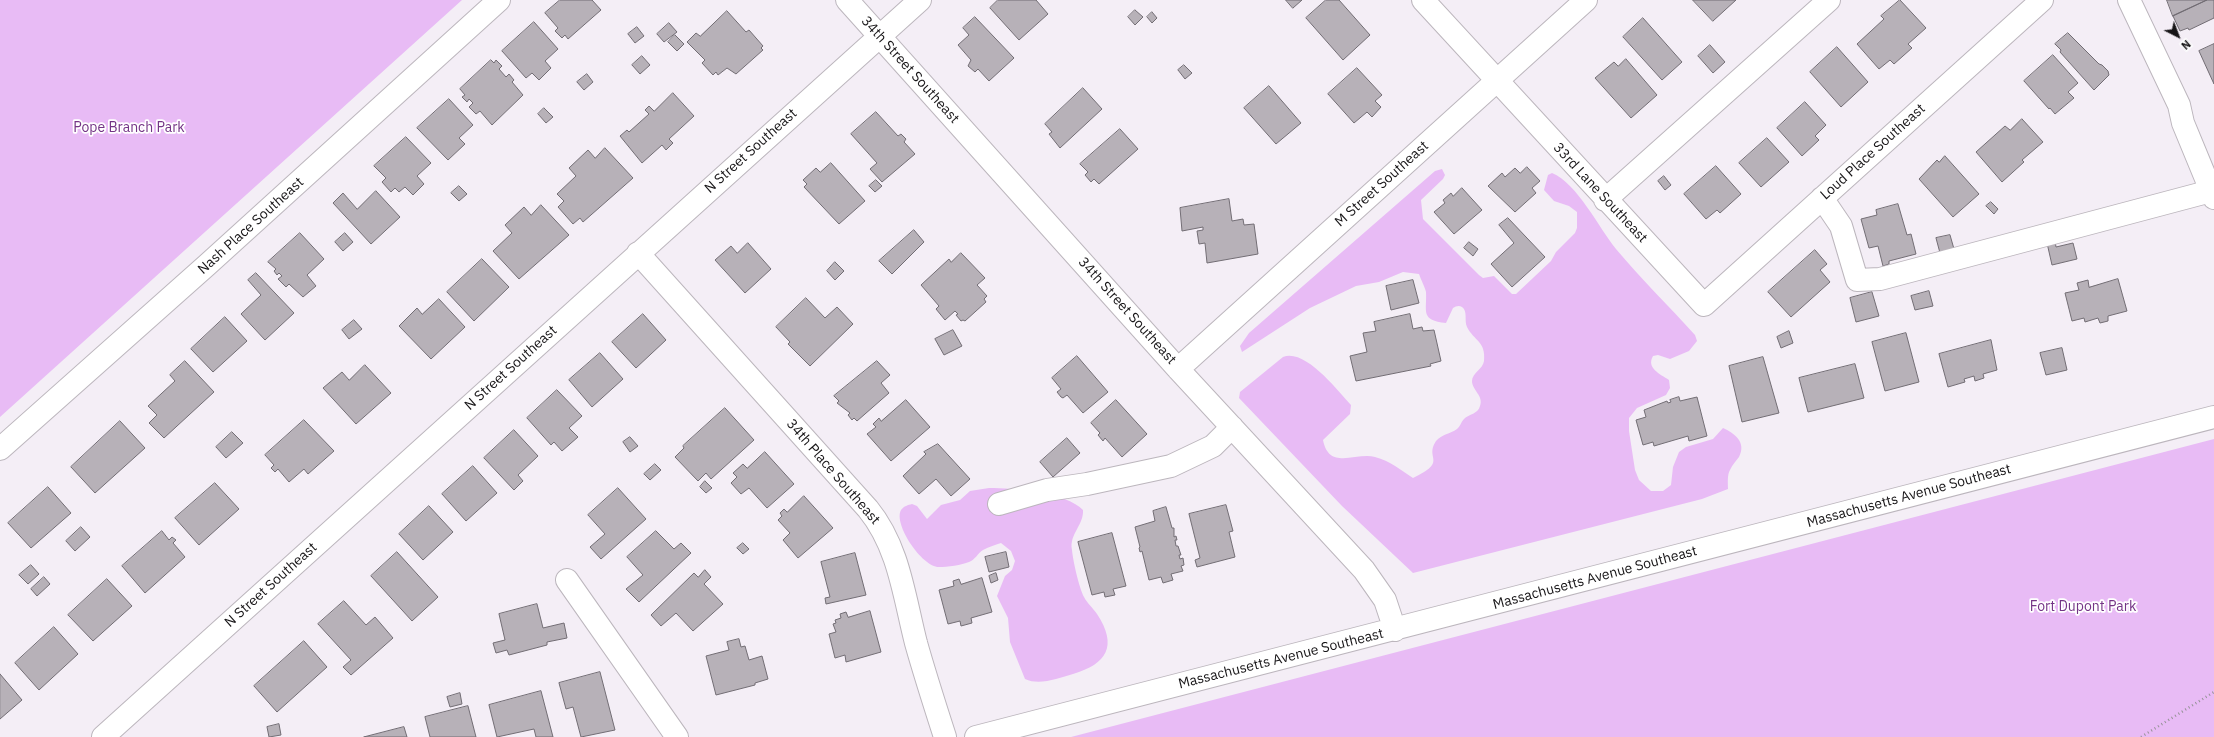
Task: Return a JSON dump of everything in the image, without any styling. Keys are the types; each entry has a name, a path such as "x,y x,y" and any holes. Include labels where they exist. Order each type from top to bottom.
{"street":[{"name":"Nash Place Southeast","path":"0,449 213,260 499,0"},
{"name":"34th Street Southeast","path":"847,0 1178,368 1368,575 1385,600 1395,630"},
{"name":"N Street Southeast","path":"103,737 920,0"},
{"name":"33rd Lane Southeast","path":"1423,0 1605,200 1704,305"},
{"name":"M Street Southeast","path":"1178,368 1586,0"},
{"path":"1605,200 1829,0"},
{"name":"Loud Place Southeast","path":"1704,305 2042,0"},
{"path":"1822,198 1841,226 1857,280 1880,279 2212,194 2183,123 2179,105 2129,0"},
{"name":"34th Place Southeast","path":"638,253 868,508 881,526 895,556 916,642 945,737"},
{"name":"Massachusetts Avenue Southeast","path":"976,737 1395,630 2214,417"},
{"path":"1000,504 1047,490 1086,484 1171,466 1213,446 1232,427"},
{"path":"567,580 677,737"}],"path":[{"path":"2141,737 2214,692"}],"green space":[{"name":"Pope Branch Park","path":"0,0 462,0 0,417"},
{"path":"1442,169 1445,175 1443,179 1421,200 1423,219 1479,275 1483,278 1494,276 1512,294 1516,294 1551,261 1556,252 1575,233 1577,228 1577,212 1569,206 1554,201 1544,190 1548,175 1552,173 1561,178 1579,196 1616,249 1695,335 1697,341 1689,351 1670,359 1658,355 1653,356 1651,360 1651,364 1655,370 1669,380 1670,388 1666,395 1637,408 1629,418 1629,431 1635,470 1639,480 1651,491 1663,491 1671,485 1673,467 1679,452 1686,447 1713,439 1723,428 1735,435 1741,447 1739,457 1729,472 1728,489 1702,499 1413,573 1342,506 1239,398 1240,392 1283,357 1292,356 1301,359 1311,365 1330,381 1351,405 1350,414 1323,440 1326,449 1331,455 1337,458 1375,457 1390,463 1413,478 1430,468 1434,460 1432,452 1436,441 1457,429 1464,419 1479,409 1481,402 1474,387 1472,378 1483,364 1484,354 1481,345 1467,327 1465,311 1462,307 1458,306 1453,308 1446,323 1432,320 1429,317 1426,310 1426,292 1419,274 1403,272 1379,282 1356,286 1310,308 1242,352 1240,346 1249,333 1435,171"},
{"name":"Fort Dupont Park","path":"2214,439 2214,737 1071,737"},
{"path":"989,488 1025,490 1052,495 1065,499 1083,510 1083,515 1074,534 1072,544 1074,561 1082,593 1103,625 1107,635 1108,644 1106,652 1094,665 1085,670 1049,681 1037,682 1025,679 1010,642 1008,618 997,596 1005,576 1012,570 1015,561 1011,551 1001,543 983,550 969,562 954,566 939,567 932,565 917,553 905,534 901,525 900,516 901,510 908,505 912,504 917,506 927,519 941,505 960,500 970,491"}],"building":[{"path":"560,0 592,0 601,10 568,39 565,35 562,38 555,31 558,28 545,13"},
{"path":"998,0 1036,0 1048,14 1019,40 990,8"},
{"path":"1286,0 1302,0 1293,8"},
{"path":"1326,0 1339,0 1370,35 1343,60 1306,18"},
{"path":"1693,0 1736,0 1713,21"},
{"path":"1900,0 1926,28 1908,44 1912,48 1894,64 1890,60 1879,69 1857,44 1884,19 1881,16"},
{"path":"2167,0 2207,0 2173,16"},
{"path":"2207,0 2214,0 2214,18 2189,30 2188,28 2180,31 2173,16"},
{"path":"1135,10 1143,17 1135,25 1128,17"},
{"path":"727,11 746,32 749,30 763,46 761,48 763,50 736,74 727,68 718,75 716,72 713,75 702,63 705,60 687,42 696,33 700,36"},
{"path":"1152,12 1157,18 1152,23 1147,17"},
{"path":"975,17 1014,58 989,81 978,69 975,72 968,66 971,60 958,45 969,35 963,28"},
{"path":"1643,18 1682,62 1662,80 1623,37"},
{"path":"534,22 558,49 545,61 551,68 539,80 532,73 526,78 502,51"},
{"path":"669,23 677,32 664,42 657,34"},
{"path":"637,27 644,36 635,43 628,34"},
{"path":"2068,33 2108,71 2109,75 2094,90 2060,52 2061,50 2055,44"},
{"path":"675,35 684,44 677,51 668,42"},
{"path":"2214,44 2214,84 2199,51"},
{"path":"1710,45 1725,62 1713,73 1698,56"},
{"path":"1837,47 1868,82 1841,107 1810,72"},
{"path":"2053,55 2078,83 2068,92 2074,98 2055,114 2024,81"},
{"path":"642,56 650,65 640,74 632,65"},
{"path":"1626,59 1657,95 1631,118 1595,78 1614,62 1618,66"},
{"path":"491,60 494,63 496,60 502,66 499,69 506,77 509,74 514,80 512,82 523,95 492,125 480,111 476,114 469,107 473,103 469,99 467,102 462,97 465,95 460,89"},
{"path":"1184,65 1192,73 1185,79 1178,70"},
{"path":"1357,68 1382,95 1375,101 1381,107 1372,117 1367,112 1354,123 1328,94"},
{"path":"587,74 593,82 584,90 577,82"},
{"path":"1269,86 1301,123 1276,144 1244,108"},
{"path":"1083,88 1102,109 1060,148 1049,134 1052,132 1045,124"},
{"path":"673,93 694,116 669,139 673,143 666,150 662,145 642,163 620,136 627,130 629,132 649,114 645,110 649,106 654,111"},
{"path":"449,99 473,125 459,138 465,144 448,160 417,128"},
{"path":"1805,102 1826,125 1815,136 1819,140 1802,156 1777,128"},
{"path":"544,108 553,117 546,123 538,114"},
{"path":"876,112 898,136 901,134 906,139 904,142 915,154 882,182 870,169 877,163 851,134"},
{"path":"2022,119 2043,142 2022,160 2024,162 2002,182 1976,152 2005,126 2010,130"},
{"path":"1120,129 1138,149 1099,184 1094,179 1091,182 1085,175 1088,172 1080,164"},
{"path":"406,137 431,163 417,176 424,184 413,195 405,187 399,192 395,188 391,192 382,182 386,178 374,166"},
{"path":"1767,138 1789,162 1761,187 1739,163"},
{"path":"605,148 633,178 583,222 580,218 573,224 558,207 564,201 557,194 576,176 569,168 588,150 595,158"},
{"path":"1945,156 1979,194 1953,217 1919,179 1937,160 1939,162"},
{"path":"831,163 865,201 839,224 804,187 807,184 803,180 816,168 820,172"},
{"path":"1716,166 1741,194 1720,213 1717,210 1706,219 1684,194"},
{"path":"1527,167 1540,181 1532,188 1536,193 1515,212 1488,186 1502,173 1505,177 1515,168 1520,173"},
{"path":"1664,176 1671,185 1665,190 1658,181"},
{"path":"876,180 882,186 875,192 869,186"},
{"path":"459,186 467,194 459,201 451,193"},
{"path":"1462,188 1482,210 1454,234 1434,212 1445,203 1443,200 1451,193 1453,196"},
{"path":"376,191 400,217 371,244 333,203 343,193 357,209"},
{"path":"1229,199 1232,221 1243,219 1244,225 1254,224 1258,254 1207,263 1205,243 1199,244 1197,231 1203,230 1203,227 1182,231 1180,208"},
{"path":"1991,202 1998,209 1994,214 1986,206"},
{"path":"1898,204 1907,235 1911,234 1916,254 1889,261 1889,264 1883,266 1878,246 1869,248 1861,219 1877,215 1876,210"},
{"path":"541,205 569,235 519,279 493,251 512,233 505,225 524,207 531,215"},
{"path":"1508,218 1545,257 1512,287 1491,264 1514,243 1499,225"},
{"path":"914,230 924,242 892,274 879,261"},
{"path":"300,233 324,259 307,275 316,286 303,297 289,284 286,287 278,279 282,276 279,273 277,275 274,271 276,269 268,262"},
{"path":"345,233 353,242 343,251 335,242"},
{"path":"1950,235 1954,249 1940,253 1936,238"},
{"path":"2055,241 2056,247 2073,243 2077,259 2052,265 2047,243"},
{"path":"1469,242 1478,249 1473,256 1464,248"},
{"path":"748,243 771,269 745,293 715,260 731,246 737,253"},
{"path":"1815,250 1827,264 1820,270 1830,282 1791,317 1768,292"},
{"path":"961,253 985,278 977,285 987,296 984,299 986,302 965,321 961,321 956,315 958,314 955,311 945,320 936,309 939,306 921,285 949,259 951,262"},
{"path":"482,259 509,287 474,321 447,292"},
{"path":"835,262 844,271 835,280 827,271"},
{"path":"256,273 294,313 265,340 241,314 261,295 248,280"},
{"path":"2118,279 2127,311 2108,316 2108,321 2100,323 2098,318 2085,322 2084,318 2072,321 2065,293 2079,290 2077,283 2088,280 2089,287"},
{"path":"1413,280 1419,303 1391,310 1386,286"},
{"path":"1929,291 1933,306 1915,310 1911,296"},
{"path":"1872,292 1879,316 1856,322 1850,298"},
{"path":"806,298 825,318 837,307 853,324 810,366 788,344 790,342 776,327"},
{"path":"439,299 465,327 431,359 399,326 417,308 422,314"},
{"path":"643,314 666,340 636,368 612,342"},
{"path":"1410,314 1413,329 1422,327 1423,331 1434,330 1441,361 1430,364 1431,366 1356,381 1350,356 1367,352 1363,333 1376,331 1374,322"},
{"path":"225,317 247,341 213,372 191,349"},
{"path":"354,320 362,329 349,339 342,330"},
{"path":"953,330 962,346 944,355 935,339"},
{"path":"1789,331 1793,343 1781,348 1777,337"},
{"path":"1906,333 1919,382 1885,391 1872,342"},
{"path":"1991,340 1997,370 1983,374 1984,378 1975,381 1974,376 1964,379 1965,382 1948,387 1939,354"},
{"path":"2062,348 2067,370 2046,375 2040,353"},
{"path":"600,353 623,379 592,407 569,380"},
{"path":"1077,356 1108,392 1083,413 1067,395 1063,398 1061,397 1057,392 1061,389 1052,378"},
{"path":"1763,357 1779,413 1742,422 1729,366"},
{"path":"185,361 214,392 164,438 149,423 157,415 148,406 175,381 170,375"},
{"path":"877,361 890,375 881,383 889,393 857,421 854,418 852,420 848,415 850,413 837,403 839,401 834,396"},
{"path":"1855,364 1864,398 1808,412 1799,378"},
{"path":"365,365 391,393 356,424 323,388 342,372 349,380"},
{"path":"557,390 582,416 569,428 578,437 562,451 554,442 551,445 527,418"},
{"path":"1679,397 1680,401 1697,397 1707,436 1689,441 1688,436 1654,446 1653,442 1643,445 1636,420 1646,417 1644,410 1667,401 1668,403 1671,402 1670,400"},
{"path":"906,400 930,427 891,461 867,434 876,427 873,424 879,418 881,421"},
{"path":"1116,400 1147,434 1122,457 1105,438 1103,441 1098,435 1100,433 1091,423"},
{"path":"725,408 754,440 711,479 706,473 698,481 675,457 684,448 683,446"},
{"path":"304,420 334,451 308,474 304,469 289,482 278,469 275,472 271,468 274,465 265,455"},
{"path":"120,421 145,448 95,493 71,467"},
{"path":"514,430 538,456 518,475 523,481 514,490 484,458"},
{"path":"232,432 243,443 226,458 216,447"},
{"path":"630,437 638,446 630,452 623,442"},
{"path":"1067,438 1080,453 1053,477 1040,462"},
{"path":"938,444 970,479 951,496 936,479 919,494 903,476 926,454 924,452"},
{"path":"765,452 794,484 767,508 749,488 741,494 731,483 737,477 733,473 743,464 747,468"},
{"path":"655,464 661,470 650,480 644,474"},
{"path":"473,466 497,493 466,521 442,494"},
{"path":"705,481 712,488 706,493 700,487"},
{"path":"215,483 239,509 199,545 175,518"},
{"path":"48,487 71,513 31,548 8,523"},
{"path":"618,488 646,519 601,559 590,547 605,534 588,515"},
{"path":"804,496 833,528 798,558 783,540 790,533 778,520 782,516 780,513 784,509 787,512"},
{"path":"1226,505 1233,531 1229,532 1235,557 1197,567 1195,560 1200,558 1189,514"},
{"path":"429,506 453,532 423,560 399,534"},
{"path":"1166,507 1172,528 1174,528 1174,537 1176,536 1177,540 1175,540 1176,546 1178,546 1181,555 1179,555 1180,559 1183,558 1184,565 1181,566 1183,571 1171,574 1173,580 1163,583 1161,577 1149,580 1142,551 1140,552 1135,527 1155,521 1153,511"},
{"path":"81,527 90,537 75,551 66,541"},
{"path":"162,531 169,540 172,537 176,540 173,543 185,557 145,593 122,566"},
{"path":"656,531 674,549 681,543 691,553 639,602 626,589 643,575 627,557"},
{"path":"1112,533 1126,586 1113,589 1115,595 1105,597 1104,592 1092,595 1078,542"},
{"path":"743,543 749,549 743,554 737,548"},
{"path":"397,552 438,597 412,621 371,576"},
{"path":"1006,552 1009,567 989,572 985,557"},
{"path":"855,553 866,595 826,604 825,598 830,597 821,562"},
{"path":"31,565 39,574 28,584 19,575"},
{"path":"705,570 711,577 704,584 723,604 693,631 676,613 661,626 651,615 694,573 698,577"},
{"path":"996,573 998,580 991,583 989,576"},
{"path":"44,577 50,584 37,596 31,589"},
{"path":"982,578 992,612 971,618 972,623 961,626 960,621 948,624 939,590 954,586 953,581 959,579 961,584"},
{"path":"107,579 132,606 93,641 68,615"},
{"path":"344,601 366,625 375,617 393,638 351,675 343,667 351,660 318,624"},
{"path":"537,604 543,628 564,623 567,638 547,642 547,645 509,655 507,650 496,653 493,643 505,640 499,614"},
{"path":"870,611 881,652 846,662 845,655 835,658 829,634 836,632 833,624 836,623 835,620 841,618 840,614 846,612 848,617"},
{"path":"54,627 78,654 39,690 15,663"},
{"path":"739,639 741,647 745,646 749,660 762,656 768,679 755,683 755,685 716,695 706,656 729,650 727,642"},
{"path":"304,641 327,667 277,712 254,686"},
{"path":"600,672 615,730 581,737 573,707 566,709 559,683"},
{"path":"0,674 22,700 0,719"},
{"path":"541,691 553,737 536,737 534,729 497,737 489,705"},
{"path":"460,693 462,704 450,707 447,697"},
{"path":"468,706 476,737 430,737 425,717"},
{"path":"279,724 281,735 269,737 267,727"},
{"path":"404,727 407,737 364,737"}]}
